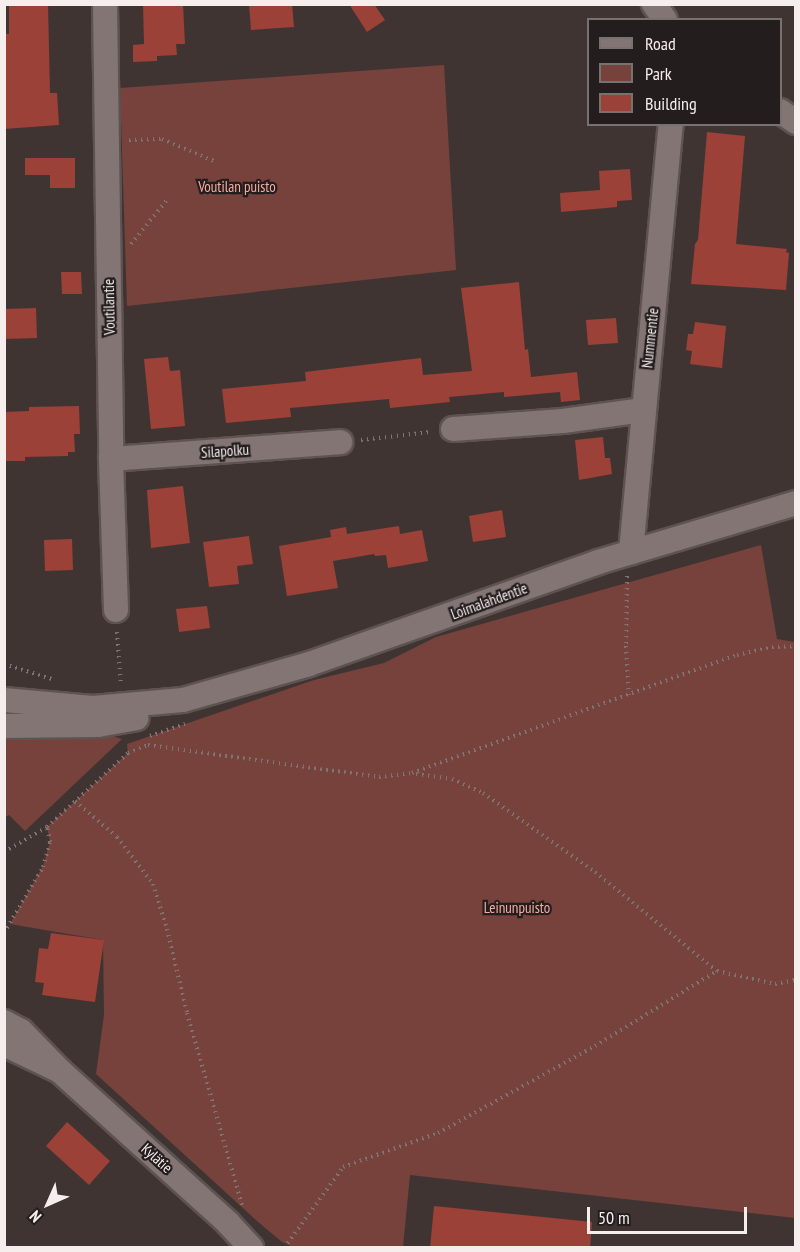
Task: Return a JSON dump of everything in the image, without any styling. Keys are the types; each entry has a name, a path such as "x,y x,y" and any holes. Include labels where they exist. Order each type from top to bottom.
{"street":[{"name":"Voutilantie","path":"105,4 111,459 116,610"},
{"path":"654,4 664,18"},
{"path":"782,112 795,122"},
{"name":"Nummentie","path":"626,554 643,411 671,126"},
{"path":"453,429 563,421 643,411"},
{"name":"Silapolku","path":"111,459 340,442"},
{"name":"Loimalahdentie","path":"4,726 98,725 141,717 183,699 309,664 626,554 795,502"},
{"name":"Loimalahdentie","path":"4,700 93,708 183,699"},
{"name":"Kylätie","path":"4,1022 21,1031 60,1071 228,1223 251,1248"},
{"name":"Kylätie","path":"4,1044 60,1071"}],"path":[{"path":"106,141 162,140 214,160"},
{"path":"109,271 167,200"},
{"path":"340,442 453,429"},
{"path":"626,554 626,646 629,696"},
{"path":"4,852 46,827 128,753 148,745 379,777 412,773 629,696 736,655 772,647 795,646"},
{"path":"4,664 61,682"},
{"path":"412,773 452,779 483,793 595,872 717,971 775,984 795,980"},
{"path":"75,801 117,837 153,884 245,1217"},
{"path":"4,933 44,867 50,842 46,827"},
{"path":"284,1248 343,1167 438,1133 596,1046 717,971"}],"green space":[{"name":"Voutilan puisto","path":"444,65 456,270 127,306 120,88"},
{"name":"Leinunpuisto","path":"761,545 777,639 795,642 795,1218 410,1175 403,1247 293,1247 282,1242 257,1221 96,1074 104,1015 103,940 10,924 43,866 50,842 47,827 128,753 127,744 314,680 384,663 436,637"},
{"path":"29,735 108,735 122,739 25,831 9,815 5,817 5,739"}],"building":[{"path":"9,4 48,4 50,93 57,93 59,125 4,129 4,34 9,34"},
{"path":"143,4 183,4 185,44 176,44 177,55 157,56 157,61 133,62 133,45 144,44"},
{"path":"249,4 292,4 294,27 251,30"},
{"path":"349,4 374,4 385,20 367,32"},
{"path":"707,132 745,136 736,244 787,249 786,252 789,253 786,290 691,284 695,244 698,240"},
{"path":"25,158 75,158 75,188 50,188 50,175 25,175"},
{"path":"630,169 632,200 617,201 617,207 561,212 560,193 600,190 599,171"},
{"path":"61,272 81,272 82,294 62,294"},
{"path":"519,282 525,350 528,349 531,377 577,372 580,400 561,402 560,392 504,397 504,392 449,397 450,402 390,408 389,399 290,408 291,417 226,423 222,389 306,381 305,372 421,358 423,375 472,371 461,288"},
{"path":"36,308 37,338 4,339 4,309"},
{"path":"616,318 618,343 588,345 586,320"},
{"path":"695,322 726,326 722,368 690,364 692,351 686,350 688,334 693,334"},
{"path":"168,357 170,371 180,370 185,426 151,429 144,359"},
{"path":"79,406 80,434 74,434 75,452 68,452 68,456 25,457 25,461 4,461 4,412 29,411 29,407"},
{"path":"603,437 605,458 610,458 612,474 579,480 575,440"},
{"path":"183,486 190,543 151,548 147,490"},
{"path":"502,510 506,537 473,542 469,516"},
{"path":"399,526 400,534 422,530 428,561 388,568 386,555 375,556 374,554 333,561 338,588 287,596 279,546 331,537 330,530 346,527 347,534"},
{"path":"249,536 253,564 237,566 239,584 209,587 203,542"},
{"path":"72,539 73,570 45,571 44,540"},
{"path":"207,606 210,628 179,632 176,609"},
{"path":"51,933 104,940 95,1002 42,995 44,983 35,982 39,948 48,949"},
{"path":"67,1122 110,1161 89,1185 46,1146"},
{"path":"434,1206 592,1222 590,1248 430,1248"}]}
